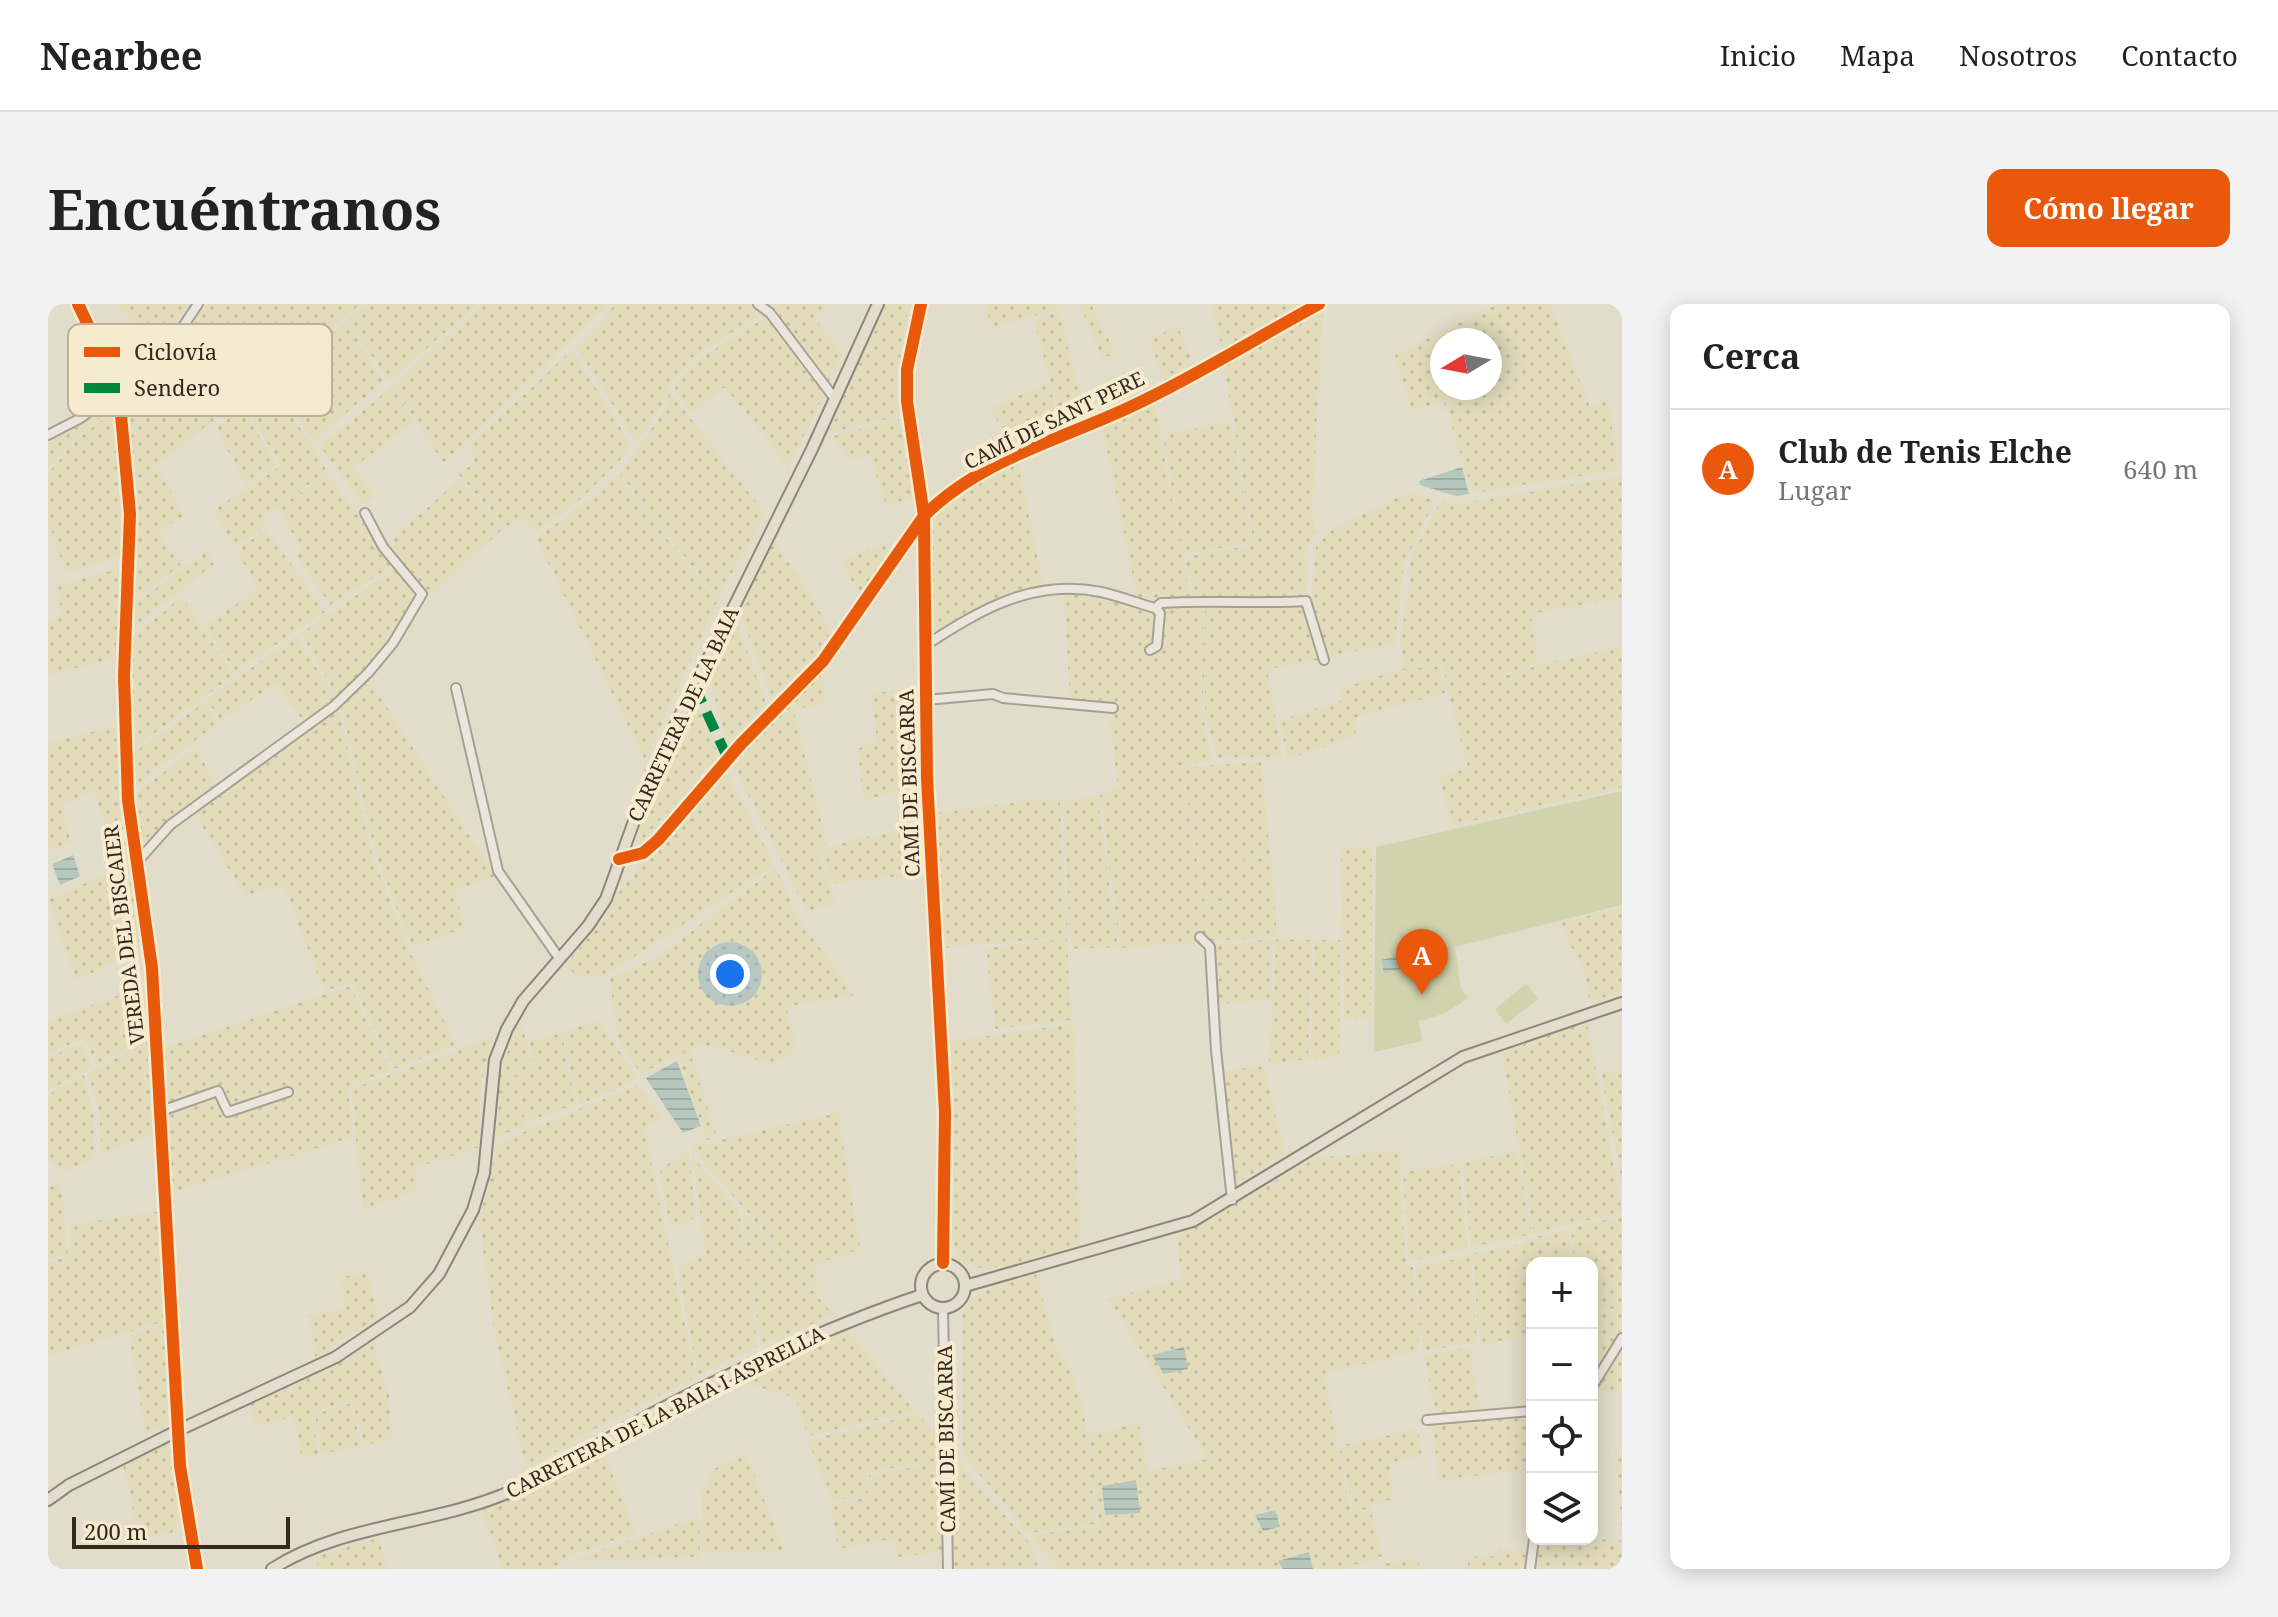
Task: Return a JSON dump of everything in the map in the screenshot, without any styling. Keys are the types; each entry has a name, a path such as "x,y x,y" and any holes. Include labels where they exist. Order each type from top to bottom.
{"main road":[{"name":"CARRETERA DE LA BAIA","path":"48,1500 69,1485 179,1430 336,1357 401,1314 439,1274 473,1210 484,1173 495,1060 523,1001 588,926 606,899 651,774 835,399 878,304"},
{"path":"965,1286 1193,1221 1463,1057 1622,1003"},
{"path":"943,1263 957,1268 965,1286 960,1300 943,1308 932,1305 922,1295 923,1275 932,1266 943,1263"},
{"name":"CARRETERA DE LA BAIA I ASPRELLA","path":"272,1569 298,1554 346,1538 505,1494 560,1469 661,1409 814,1334 922,1295"}],"street":[{"name":"VEREDA DEL BISCAIER","path":"78,304 87,324"},
{"path":"185,324 198,304"},
{"path":"758,304 770,313 835,399"},
{"name":"CAMÍ DE BISCARRA","path":"921,304 907,370 907,401 924,516 926,700 945,1112 943,1263"},
{"name":"CAMÍ DE SANT PERE","path":"619,859 643,853 658,840 741,744 823,661 924,516 937,503 994,467 1129,407 1319,304"},
{"path":"48,435 83,416"},
{"name":"VEREDA DEL BISCAIER","path":"119,416 130,514 124,717 128,800 152,968 167,1282 182,1496 197,1569"},
{"path":"138,861 170,825 334,706 393,643 422,594 383,547 365,513"},
{"path":"926,645 970,615 1029,592 1053,589 1101,592 1155,608 1160,613 1157,646 1150,650"},
{"path":"1155,608 1161,603 1204,600 1262,604 1306,601 1324,660"},
{"path":"456,688 498,871 559,958"},
{"path":"926,700 993,694 1003,698 1113,708"},
{"path":"1200,937 1210,947 1216,1050 1232,1200"},
{"path":"161,1111 218,1091 228,1112 288,1092"},
{"name":"CAMÍ DE BISCARRA","path":"943,1308 948,1569"},
{"path":"1598,1377 1622,1338"},
{"path":"1427,1420 1526,1412"},
{"path":"1530,1569 1533,1545"}],"shaded area":[{"path":"115,304 188,304 174,324 164,324 155,319 150,324 136,324"},
{"path":"206,304 361,304 332,327 332,324 192,324"},
{"path":"368,304 479,304 388,381 348,320"},
{"path":"483,304 609,304 443,463 393,385"},
{"path":"615,304 755,304 763,313 693,357 673,380 657,414 636,442 576,347 597,329"},
{"path":"778,304 830,304 814,318 843,355 827,385 771,309"},
{"path":"887,304 909,304 895,388 899,416 826,434"},
{"path":"985,304 1057,304 1058,309 992,328"},
{"path":"1080,304 1097,304 1092,306 1116,354 1101,358"},
{"path":"1211,304 1306,304 1222,349"},
{"path":"1498,304 1550,304 1590,407 1608,400 1618,470 1473,493 1444,401 1412,411 1395,355 1430,338 1430,400 1502,400 1502,328 1450,328"},
{"path":"1323,309 1312,511 1315,534 1305,548 1306,596 1263,600 1193,595 1185,557 1254,545 1224,365"},
{"path":"1059,312 1085,416 1062,426 1034,319"},
{"path":"767,316 824,395 788,467 725,387 691,413 674,391 677,382 695,362"},
{"path":"346,321 383,382 313,441 298,416 332,416 332,332"},
{"path":"1178,326 1193,365 1165,381 1149,340"},
{"path":"572,350 631,444 619,462 584,496 537,532 522,516 506,527 459,475 474,462 470,445"},
{"path":"1049,382 1060,426 1011,447 991,408"},
{"path":"392,387 414,422 353,468 375,495 364,505 320,446"},
{"path":"670,392 765,513 718,599 619,473 663,413"},
{"path":"1154,401 1190,596 1156,600 1137,597 1102,425"},
{"path":"88,416 103,416 72,440 48,469 48,439"},
{"path":"106,416 114,416 123,555 66,573 48,521 48,474 74,442"},
{"path":"126,416 219,416 131,485"},
{"path":"231,416 247,416 276,465 246,484 216,429"},
{"path":"251,416 293,416 327,471 261,519 266,526 235,547 214,510 281,466"},
{"path":"899,419 915,498 886,505 870,454 852,461 829,437"},
{"path":"1231,422 1252,543 1183,554 1163,435"},
{"path":"1017,459 1043,584 1010,592 966,613 931,635 930,517 965,488"},
{"path":"158,467 183,516 158,531 181,565 133,601 133,486"},
{"path":"1462,467 1469,494 1456,496 1420,485 1419,481"},
{"path":"327,474 394,565 330,605 295,554 301,549 278,508"},
{"path":"617,475 717,602 645,761 536,538 595,496"},
{"path":"1622,476 1622,598 1531,614 1538,662 1480,684 1448,692 1443,664 1404,667 1400,641 1409,588 1409,560 1441,501 1460,504"},
{"path":"459,480 504,528 428,597 392,551 395,536"},
{"path":"1409,492 1435,501 1404,563 1395,644 1328,656 1311,599 1316,546 1333,529"},
{"path":"266,529 325,612 235,672 205,625 259,589 236,551"},
{"path":"773,538 832,631 799,673 771,697 740,611"},
{"path":"881,544 892,550 860,596 841,561"},
{"path":"207,551 214,564 133,628 133,605"},
{"path":"122,568 115,658 48,675 48,622 63,615 55,586"},
{"path":"395,568 418,594 382,650 337,696 301,634"},
{"path":"1064,592 1139,606 1202,603 1205,658 1202,711 1212,760 1180,765 1205,906 1233,901 1229,869 1231,899 1206,904 1182,767 1261,762 1270,854 1228,863 1271,857 1277,936 1120,948 1100,795 1118,786 1107,705 1070,701"},
{"path":"182,597 234,675 134,748 129,738 131,638"},
{"path":"1306,603 1324,659 1267,669 1282,757 1217,758 1205,713 1205,604 1260,608"},
{"path":"735,617 766,703 727,745 709,677"},
{"path":"297,636 335,698 303,721 276,683 221,721 206,699"},
{"path":"1622,647 1622,787 1451,826 1439,777 1468,768 1449,694 1539,665"},
{"path":"1440,666 1445,693 1356,717 1355,736 1288,759 1279,721 1343,700 1340,689 1400,669"},
{"path":"820,670 826,703 796,709 794,697"},
{"path":"369,679 495,876 455,891 464,928 412,947 375,852 341,706"},
{"path":"921,686 923,786 863,800 858,749 877,740 872,694"},
{"path":"791,700 827,844 817,850 836,904 807,911 731,760"},
{"path":"205,702 218,723 133,788 132,754"},
{"path":"696,702 719,756 641,841 636,830 658,773"},
{"path":"338,707 372,854 410,952 456,1045 394,1069 352,983 324,991 283,884 245,896 194,813"},
{"path":"115,726 130,860 118,865 94,792 61,805 71,843 48,850 48,743"},
{"path":"196,748 216,784 143,841 133,795"},
{"path":"727,774 774,865 606,975 575,976 567,963 602,921 616,896 654,850"},
{"path":"1097,795 1118,947 1071,949 1062,802"},
{"path":"1033,800 1060,802 1068,937 942,948 935,819 938,813"},
{"path":"923,827 925,874 832,883 821,850 856,839"},
{"path":"1372,847 1371,1018 1344,1019 1341,849"},
{"path":"73,855 80,876 60,885 52,864"},
{"path":"130,863 144,938 127,956 76,981 48,900"},
{"path":"776,868 795,913 854,995 786,1007 797,1049 771,1064 712,1046 696,1045 641,1074 619,1040 609,979 657,957"},
{"path":"1622,907 1622,993 1590,1001 1583,971 1560,923"},
{"path":"1067,939 1071,1020 995,1029 986,948"},
{"path":"1273,939 1270,1000 1217,1004 1213,946"},
{"path":"1276,939 1312,940 1308,1059 1269,1064"},
{"path":"1314,940 1340,940 1339,1057 1310,1059"},
{"path":"1401,955 1404,968 1384,973 1381,960"},
{"path":"144,986 149,1037 96,1065 85,1038 48,1054 48,1021"},
{"path":"350,986 391,1069 348,1087 353,1137 171,1193 168,1101 161,1049"},
{"path":"598,1019 638,1079 579,1105 566,1050 567,1032"},
{"path":"521,1020 531,1060 514,1067 526,1125 496,1137 499,1071"},
{"path":"1587,1022 1622,1212 1534,1233 1502,1052"},
{"path":"1073,1024 1080,1244 1005,1267 973,1268 958,1255 951,1236 946,1042"},
{"path":"564,1032 564,1050 576,1104 527,1122 515,1068 534,1061 529,1042"},
{"path":"493,1037 479,1092 479,1147 414,1168 418,1191 363,1210 351,1089"},
{"path":"147,1042 153,1133 102,1155 99,1113 88,1073"},
{"path":"82,1043 91,1067 48,1091 48,1058"},
{"path":"689,1049 717,1137 707,1140 678,1056"},
{"path":"677,1061 701,1126 683,1133 646,1078"},
{"path":"1263,1066 1285,1153 1231,1187 1222,1071"},
{"path":"1622,1070 1622,1183 1601,1073"},
{"path":"84,1075 94,1115 94,1157 63,1173 48,1159 48,1095"},
{"path":"637,1085 663,1118 644,1128 696,1377 616,1417 526,1469 494,1329 479,1221 498,1143"},
{"path":"838,1113 860,1249 815,1264 818,1294 691,1147"},
{"path":"1398,1150 1406,1266 1413,1267 1420,1323 1418,1351 1324,1374 1350,1510 1353,1509 1339,1446 1418,1429 1422,1456 1389,1463 1393,1499 1359,1508 1370,1507 1382,1556 1342,1569 1059,1569 1030,1535 1099,1527 1088,1453 1092,1451 1089,1435 1139,1423 1147,1471 1208,1459 1109,1299 1182,1279 1176,1236 1317,1158"},
{"path":"688,1151 697,1217 670,1228 660,1169"},
{"path":"1517,1151 1532,1234 1471,1247 1463,1163"},
{"path":"692,1156 739,1211 749,1266 757,1346 698,1375 678,1268 706,1254"},
{"path":"1459,1164 1467,1249 1409,1261 1403,1172"},
{"path":"60,1181 68,1254 48,1259 48,1189"},
{"path":"160,1211 165,1321 48,1356 48,1262 72,1256 69,1225"},
{"path":"742,1211 834,1315 761,1345"},
{"path":"1622,1216 1622,1308 1598,1310 1598,1257 1573,1257 1571,1228"},
{"path":"1568,1230 1570,1257 1526,1257 1526,1335 1480,1345 1472,1254 1523,1244 1526,1239"},
{"path":"1470,1256 1477,1342 1423,1351 1416,1268"},
{"path":"368,1272 377,1318 315,1357 309,1316 344,1308 342,1277"},
{"path":"1036,1274 1055,1344 1073,1377 1084,1412 1096,1524 1028,1533 962,1453 962,1311 972,1298 1000,1284"},
{"path":"1622,1310 1622,1328 1598,1369 1598,1329 1598,1312"},
{"path":"166,1324 171,1405 168,1424 146,1433 129,1335"},
{"path":"847,1330 915,1411 808,1436 795,1397 742,1383 742,1376"},
{"path":"373,1344 389,1394 391,1439 364,1445 352,1400 312,1412 318,1455 302,1458 293,1417 256,1425 248,1403 324,1372"},
{"path":"1184,1347 1188,1369 1164,1374 1152,1355"},
{"path":"1469,1348 1480,1410 1436,1415 1424,1355"},
{"path":"1616,1353 1622,1353 1622,1393 1598,1391 1598,1384"},
{"path":"352,1403 361,1446 321,1454 315,1414"},
{"path":"918,1414 936,1437 938,1461 866,1472 868,1495 831,1501 808,1440"},
{"path":"1526,1415 1526,1470 1439,1480 1432,1423"},
{"path":"172,1439 179,1521 172,1533 139,1537 123,1465"},
{"path":"1615,1446 1622,1447 1622,1532"},
{"path":"603,1450 635,1532 563,1559 553,1569 503,1569 480,1509 543,1483"},
{"path":"746,1454 784,1550 702,1552 702,1492 714,1469"},
{"path":"951,1454 1032,1546 1038,1566 954,1569"},
{"path":"938,1463 942,1552 898,1557 892,1539 838,1549 831,1504 870,1497 869,1475"},
{"path":"1136,1480 1140,1513 1105,1515 1102,1486"},
{"path":"1275,1510 1280,1527 1263,1531 1255,1515"},
{"path":"699,1517 700,1557 573,1560"},
{"path":"378,1538 388,1569 319,1569 315,1557"},
{"path":"1598,1539 1622,1541 1622,1569 1537,1567 1539,1545 1598,1545"},
{"path":"1500,1549 1529,1552 1527,1569 1468,1569 1468,1557 1500,1556"},
{"path":"1309,1552 1313,1569 1283,1569 1278,1561"},
{"path":"1418,1558 1420,1569 1385,1569 1384,1564"}],"green space":[{"path":"1622,791 1622,905 1455,947 1461,989 1468,998 1445,1012 1419,1021 1422,1041 1374,1052 1376,847"},
{"path":"1526,984 1538,999 1506,1024 1495,1009"}],"marked path":[{"path":"694,685 728,759"}],"cycle path":[{"path":"78,304 88,324"},
{"path":"921,304 907,370 907,401 924,516 927,778 945,1112 943,1263"},
{"path":"619,859 643,853 658,840 741,744 823,661 924,516 946,497 970,480 1021,453 1178,383 1319,304"},
{"path":"121,416 130,514 124,676 128,800 152,968 180,1466 197,1569"}],"place":[{"name":"Club de Tenis Elche","path":"1422,995"}]}
